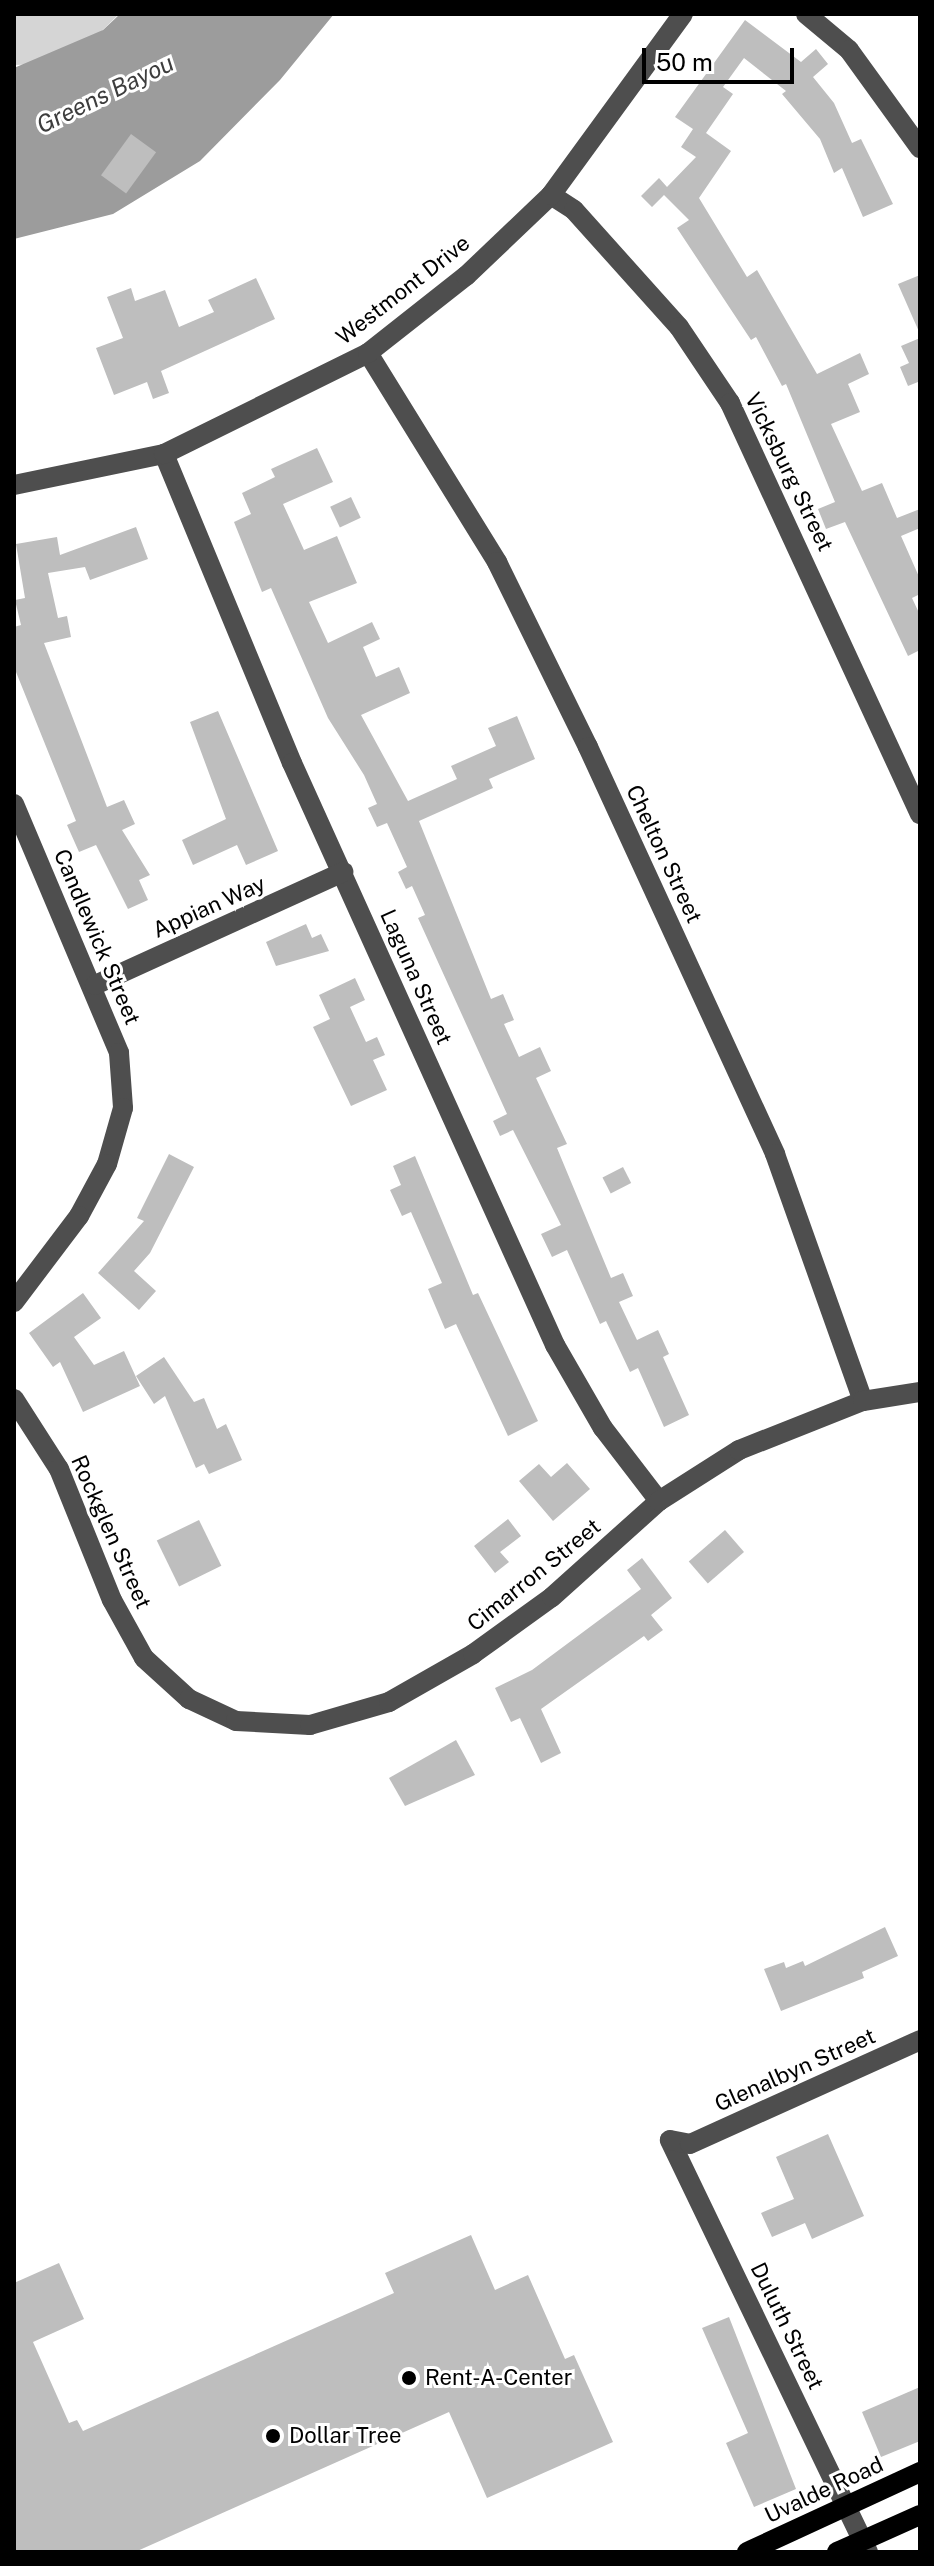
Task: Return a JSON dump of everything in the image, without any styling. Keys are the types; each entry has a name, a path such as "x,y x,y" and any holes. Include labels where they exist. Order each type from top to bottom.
{"main road":[{"name":"Uvalde Road","path":"747,2552 920,2472"},
{"path":"837,2552 866,2546 920,2515"}],"street":[{"name":"Westmont Drive","path":"14,485 164,454 368,353 466,276 551,195 683,14"},
{"path":"806,14 849,50 920,148"},
{"name":"Vicksburg Street","path":"551,195 574,210 679,327 730,403 920,814"},
{"name":"Chelton Street","path":"368,353 497,562 588,747 775,1154 863,1401"},
{"name":"Laguna Street","path":"164,454 343,872 555,1345 603,1428 659,1501"},
{"name":"Candlewick Street","path":"14,804 95,985 119,1053 123,1108 107,1164 79,1216 14,1302"},
{"name":"Appian Way","path":"95,985 343,872"},
{"name":"Cimarron Street","path":"168,1681 189,1699 236,1721 310,1725 389,1702 473,1654 552,1597 659,1501 739,1450 863,1401 920,1392"},
{"name":"Rockglen Street","path":"14,1399 59,1469 112,1600 144,1658 168,1681"},
{"name":"Glenalbyn Street","path":"690,2144 920,2040"},
{"name":"Duluth Street","path":"690,2144 670,2140 866,2546"}],"shaded area":[{"path":"14,14 119,14 69,63 14,65"}],"water":[{"name":"Greens Bayou","path":"120,14 334,14 280,80 200,161 113,214 14,239 14,68 103,30"}],"building":[{"path":"745,20 801,62 816,49 828,64 813,77 834,103 852,143 861,139 893,204 863,217 842,168 834,173 820,139 782,94 786,91 744,58 723,87 733,94 706,133 731,151 699,198 747,277 757,270 817,374 860,353 869,374 848,384 860,412 831,424 862,491 882,483 897,518 920,509 920,528 901,536 920,579 920,594 912,598 920,615 920,650 908,656 845,522 826,529 818,509 835,502 786,384 782,386 756,337 751,340 677,228 689,220 664,195 652,207 641,196 659,178 667,187 696,157 681,147 693,129 675,117"},
{"path":"131,134 156,152 126,193 101,175"},
{"path":"920,275 920,334 898,284"},
{"path":"256,278 275,319 161,371 169,393 153,399 147,382 114,395 96,348 123,338 107,297 131,288 135,301 165,290 179,327 214,312 208,300"},
{"path":"920,338 920,387 918,382 908,386 900,367 909,363 901,346"},
{"path":"317,448 333,482 283,504 304,550 337,536 357,583 309,602 328,643 372,622 380,639 363,647 376,677 399,667 410,693 361,715 408,801 457,779 451,766 496,746 488,728 517,716 535,759 489,779 493,788 419,821 491,999 503,994 514,1020 504,1024 519,1057 540,1047 551,1071 536,1078 567,1144 557,1148 611,1278 623,1273 633,1296 619,1302 637,1340 658,1330 669,1354 663,1357 689,1415 664,1427 638,1368 630,1372 606,1321 600,1324 567,1250 552,1257 541,1234 561,1225 513,1130 500,1136 493,1121 507,1114 418,918 425,915 412,886 406,889 398,872 407,867 387,823 377,827 368,808 377,804 364,775 328,718 271,588 262,592 234,522 251,514 242,493 275,477 271,469"},
{"path":"351,497 361,518 340,528 330,507"},
{"path":"136,527 148,559 90,580 85,567 48,573 58,618 67,616 71,637 44,643 107,807 124,800 135,824 122,830 150,875 139,880 148,900 128,909 96,845 79,852 67,825 76,821 14,667 14,627 21,625 15,600 25,598 16,544 57,537 60,555"},
{"path":"218,711 278,851 246,865 237,845 193,865 182,840 226,819 190,722"},
{"path":"306,924 312,938 321,934 329,951 276,966 266,942"},
{"path":"355,978 365,1000 350,1007 366,1042 377,1037 385,1055 373,1060 387,1090 351,1106 313,1027 330,1019 319,995"},
{"path":"169,1154 194,1167 150,1253 134,1271 156,1291 139,1310 98,1273 144,1221 137,1218"},
{"path":"415,1156 473,1295 478,1293 538,1421 508,1436 456,1324 445,1329 428,1289 442,1283 411,1212 402,1216 390,1190 401,1185 393,1166"},
{"path":"623,1167 631,1183 611,1193 603,1177"},
{"path":"83,1293 101,1318 74,1337 94,1365 124,1351 140,1386 83,1412 60,1362 53,1367 29,1333"},
{"path":"164,1357 194,1402 204,1398 217,1429 226,1424 242,1460 209,1474 204,1464 196,1468 165,1396 154,1404 136,1376"},
{"path":"567,1463 590,1489 553,1521 519,1481 539,1464 551,1477"},
{"path":"508,1519 521,1536 500,1552 509,1562 495,1573 474,1546"},
{"path":"199,1520 221,1566 179,1586 157,1541"},
{"path":"725,1530 744,1552 708,1583 689,1561"},
{"path":"642,1558 672,1598 651,1615 663,1630 648,1641 644,1636 541,1709 561,1753 541,1763 520,1718 511,1722 495,1688 532,1670 641,1589 627,1570"},
{"path":"456,1740 475,1775 405,1806 389,1778"},
{"path":"885,1927 898,1956 862,1972 864,1978 781,2011 764,1969 784,1962 786,1968 803,1961 805,1966"},
{"path":"828,2134 864,2216 812,2239 805,2223 772,2237 761,2213 794,2199 776,2157"},
{"path":"471,2235 495,2290 528,2275 565,2359 574,2355 613,2442 487,2498 449,2412 135,2552 14,2552 14,2283 59,2263 84,2319 33,2342 69,2423 77,2420 83,2431 394,2293 385,2273"},
{"path":"729,2317 796,2489 754,2507 726,2443 748,2433 702,2328"},
{"path":"920,2387 920,2441 881,2457 862,2412"}],"place":[{"name":"Rent-A-Center","path":"409,2378"},
{"name":"Dollar Tree","path":"273,2436"}]}
